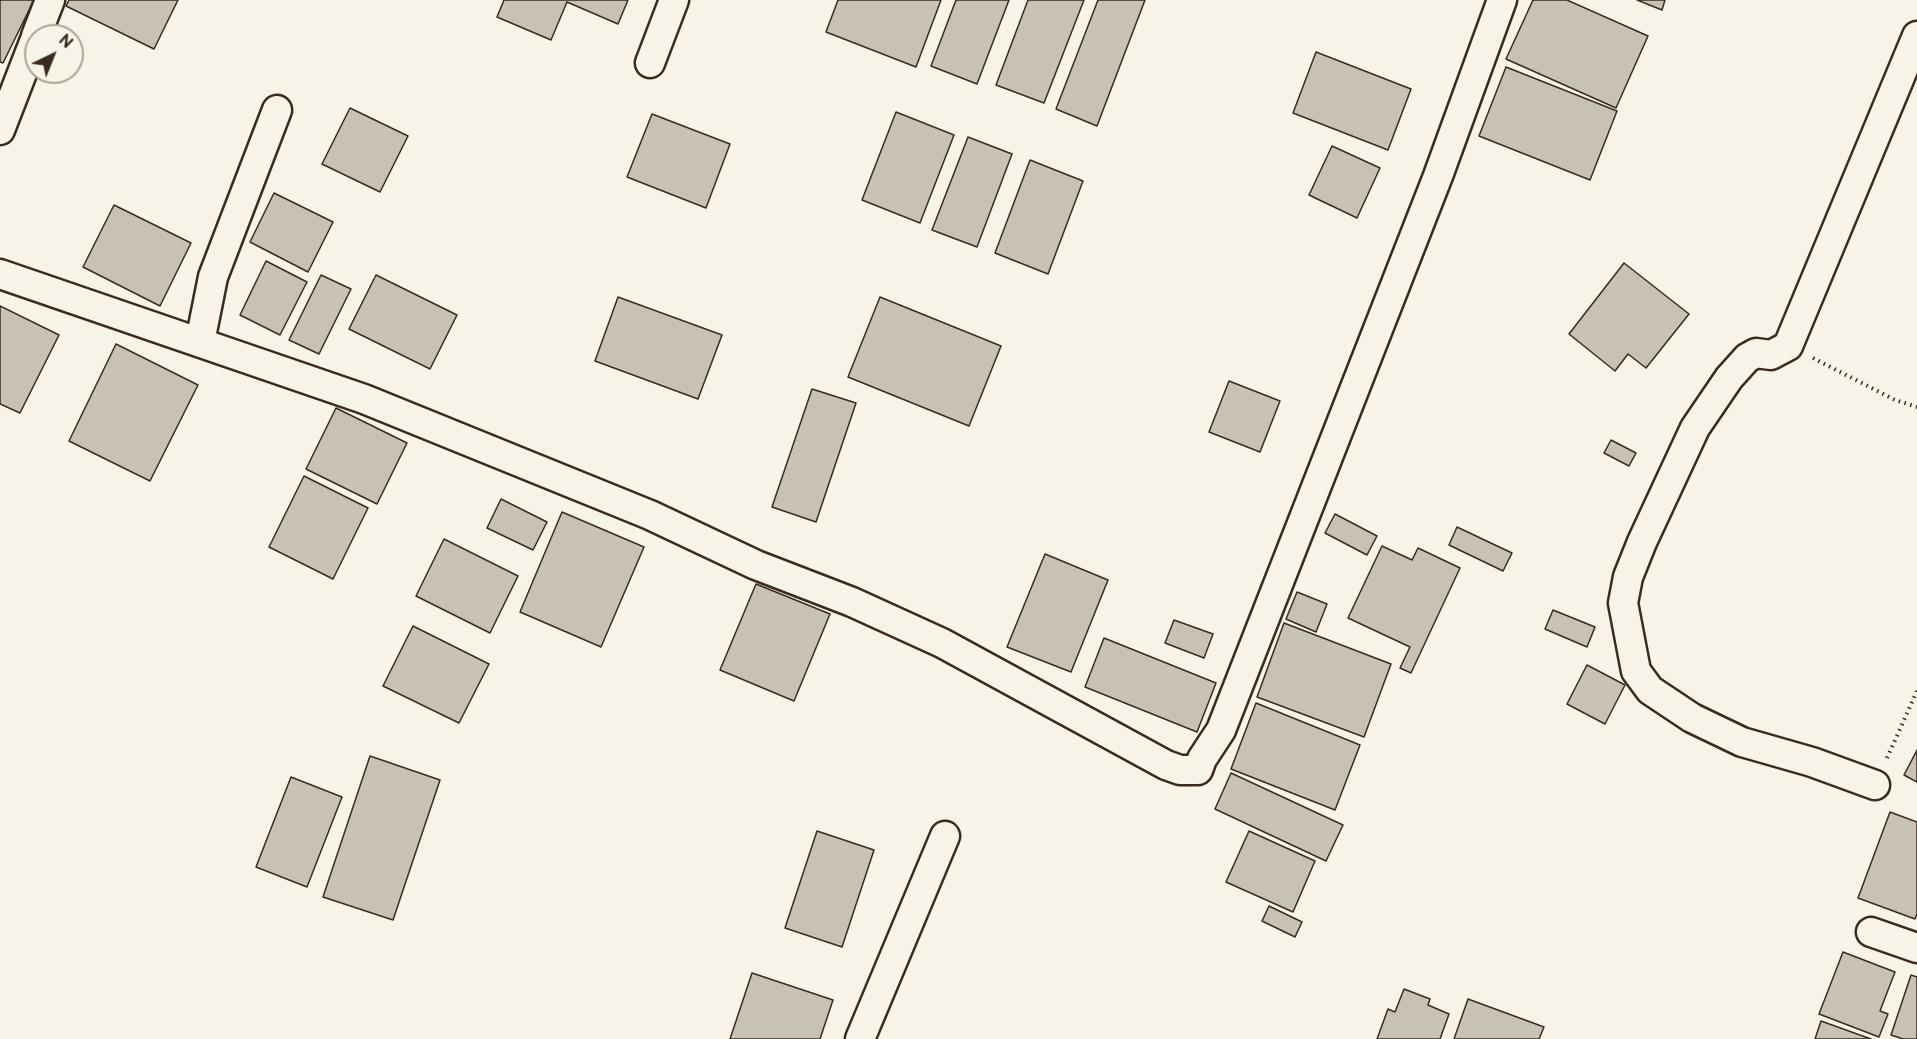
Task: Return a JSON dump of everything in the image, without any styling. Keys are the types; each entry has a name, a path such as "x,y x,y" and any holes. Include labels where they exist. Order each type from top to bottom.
{"street":[{"path":"41,24 50,0"},
{"path":"650,63 674,0"},
{"path":"0,274 364,399 650,515 756,566 852,602 942,643 1166,765 1180,770 1198,770 1202,759 1221,730 1438,177 1502,0"},
{"path":"1875,785 1812,762 1742,742 1692,718 1650,690 1636,671 1623,603 1628,577 1695,428 1729,378 1747,358 1756,353 1772,355 1788,346 1917,36"},
{"path":"0,130 24,67"},
{"path":"200,342 213,277 277,110"},
{"path":"860,1039 945,836"},
{"path":"1870,932 1917,948"}],"path":[{"path":"1788,346 1895,400 1917,407"},
{"path":"1875,785 1917,691"}],"building":[{"path":"0,0 34,0 3,63 0,62"},
{"path":"69,0 178,0 154,49 66,6"},
{"path":"504,0 628,0 618,24 567,2 551,40 497,17"},
{"path":"838,0 941,0 916,67 826,32"},
{"path":"956,0 1009,0 977,84 931,66"},
{"path":"1028,0 1084,0 1044,103 996,85"},
{"path":"1098,0 1145,0 1097,126 1056,109"},
{"path":"1533,0 1567,0 1648,36 1616,108 1506,59"},
{"path":"1637,0 1665,0 1662,10"},
{"path":"1316,52 1411,89 1388,150 1293,113"},
{"path":"1506,67 1617,111 1590,180 1479,136"},
{"path":"350,108 408,136 380,192 322,164"},
{"path":"896,112 954,135 920,223 862,200"},
{"path":"652,114 730,144 706,208 627,177"},
{"path":"968,137 1012,154 977,247 932,230"},
{"path":"1332,146 1380,168 1357,218 1309,195"},
{"path":"1030,160 1083,181 1048,274 995,253"},
{"path":"274,193 333,222 308,272 250,242"},
{"path":"114,205 191,243 160,306 83,267"},
{"path":"266,261 307,282 280,335 240,315"},
{"path":"1624,263 1689,314 1646,368 1628,354 1615,371 1569,334"},
{"path":"321,275 351,289 319,354 289,340"},
{"path":"376,275 457,315 430,369 349,329"},
{"path":"618,297 722,335 698,399 595,361"},
{"path":"880,297 1001,346 969,426 848,377"},
{"path":"0,306 59,335 20,413 0,404"},
{"path":"116,344 198,385 150,481 69,441"},
{"path":"1229,381 1280,401 1260,452 1209,432"},
{"path":"812,389 856,403 816,522 772,507"},
{"path":"336,408 407,443 377,504 306,469"},
{"path":"1611,440 1636,453 1629,466 1604,453"},
{"path":"304,476 368,508 333,579 269,547"},
{"path":"501,499 547,522 533,550 487,528"},
{"path":"562,512 644,547 601,647 520,612"},
{"path":"1335,514 1377,536 1367,555 1325,533"},
{"path":"1457,527 1512,553 1503,571 1449,545"},
{"path":"444,539 518,576 490,633 416,596"},
{"path":"1382,546 1412,560 1418,548 1460,568 1411,673 1400,668 1410,647 1348,618"},
{"path":"1045,554 1108,580 1071,672 1007,647"},
{"path":"756,584 830,614 794,701 720,670"},
{"path":"1297,592 1327,604 1316,632 1286,619"},
{"path":"1553,610 1595,627 1587,647 1545,629"},
{"path":"1174,620 1213,634 1204,658 1165,643"},
{"path":"1284,623 1391,664 1364,737 1257,697"},
{"path":"413,626 489,664 459,723 383,686"},
{"path":"1104,638 1216,683 1197,732 1085,687"},
{"path":"1587,665 1625,685 1605,724 1567,704"},
{"path":"1256,703 1360,745 1335,810 1231,769"},
{"path":"1917,750 1917,782 1904,775"},
{"path":"370,756 440,780 393,920 323,897"},
{"path":"1231,773 1343,825 1326,861 1215,809"},
{"path":"291,777 342,797 307,887 256,867"},
{"path":"1890,812 1917,822 1917,914 1915,919 1858,898"},
{"path":"817,831 874,850 842,947 785,928"},
{"path":"1249,831 1315,861 1293,912 1226,882"},
{"path":"1269,906 1302,922 1295,937 1262,921"},
{"path":"1843,952 1895,972 1880,1011 1888,1014 1879,1037 1819,1014"},
{"path":"752,973 833,1000 820,1039 730,1039"},
{"path":"1911,975 1917,977 1917,1039 1903,1039 1891,1035"},
{"path":"1404,989 1430,999 1428,1005 1449,1014 1440,1039 1377,1039 1388,1009 1395,1012"},
{"path":"1468,999 1544,1027 1539,1039 1454,1039"},
{"path":"1821,1021 1871,1039 1815,1039"}]}
